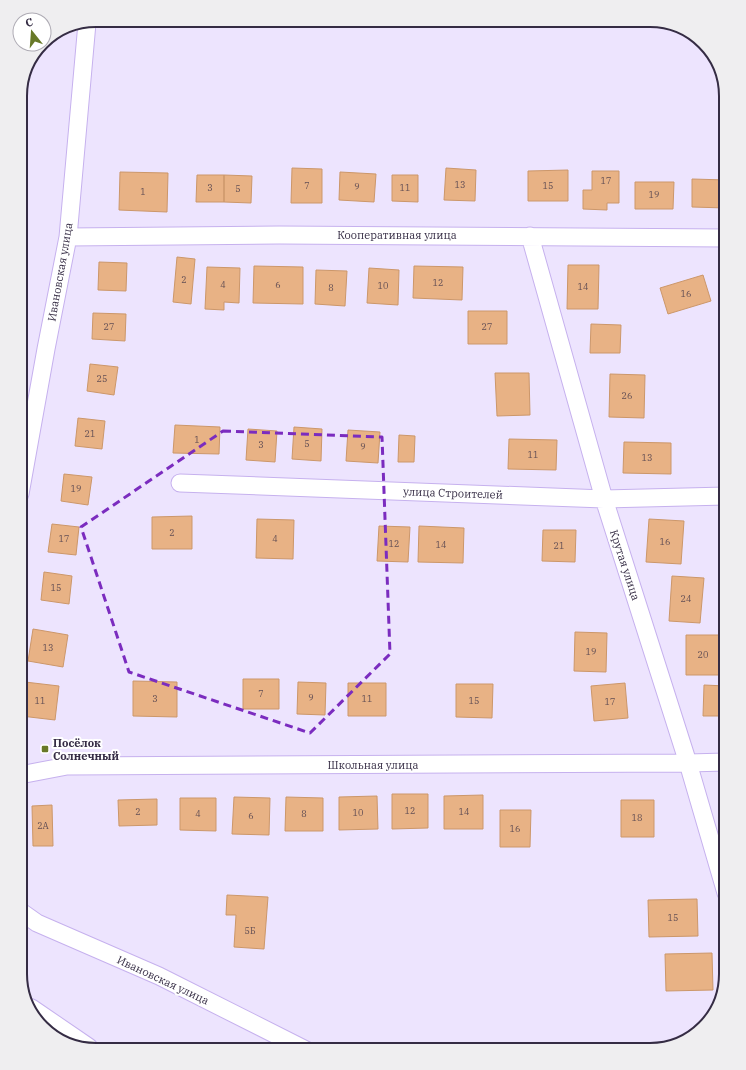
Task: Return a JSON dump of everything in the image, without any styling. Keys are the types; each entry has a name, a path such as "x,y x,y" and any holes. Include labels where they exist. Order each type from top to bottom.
{"highway":[{"path":"44,1019 74,1039"}],"street":[{"name":"Ивановская улица","path":"27,454 47,341 68,237 87,28"},
{"name":"Кооперативная улица","path":"68,237 279,235 719,238"},
{"name":"Крутая улица","path":"530,236 604,499 688,763 719,869"},
{"name":"улица Строителей","path":"180,483 604,499 719,496"},
{"name":"Школьная улица","path":"27,774 67,766 719,762"},
{"name":"Ивановская улица","path":"27,916 37,924 159,976 292,1043"}],"highlighted area":[{"path":"223,431 382,437 390,654 310,733 129,672 81,527"}],"building":[{"path":"292,168 322,169 322,203 291,203"},
{"path":"446,168 476,170 475,201 444,200"},
{"path":"568,170 568,201 528,201 528,171"},
{"path":"592,171 619,171 619,203 607,203 607,210 583,209 583,190 592,190"},
{"path":"120,172 168,173 167,212 119,210"},
{"path":"340,172 376,174 374,202 339,200"},
{"path":"197,175 224,175 224,202 196,202"},
{"path":"224,175 252,176 251,203 224,202"},
{"path":"392,175 418,175 418,202 392,201"},
{"path":"692,179 719,180 719,208 692,207"},
{"path":"635,182 674,182 673,209 635,209"},
{"path":"177,257 195,259 191,304 173,302"},
{"path":"99,262 127,263 126,291 98,290"},
{"path":"568,265 599,265 598,309 567,309"},
{"path":"254,266 303,267 303,304 253,303"},
{"path":"414,266 463,267 462,300 413,298"},
{"path":"207,267 240,268 239,303 224,302 224,310 205,309"},
{"path":"369,268 399,270 398,305 367,303"},
{"path":"316,270 347,271 345,306 315,304"},
{"path":"703,275 711,301 668,314 660,288"},
{"path":"468,311 507,311 507,344 468,344"},
{"path":"93,313 126,314 125,341 92,339"},
{"path":"591,324 621,325 620,353 590,353"},
{"path":"90,364 118,367 114,395 87,391"},
{"path":"495,373 529,373 530,415 497,416"},
{"path":"610,374 645,375 644,418 609,417"},
{"path":"78,418 105,421 102,449 75,446"},
{"path":"175,425 220,427 219,454 173,453"},
{"path":"294,427 322,429 321,461 292,459"},
{"path":"248,429 277,431 275,462 246,460"},
{"path":"348,430 380,432 378,463 346,461"},
{"path":"399,435 415,436 414,462 398,462"},
{"path":"509,439 557,440 556,470 508,469"},
{"path":"624,442 671,443 671,474 623,473"},
{"path":"64,474 92,477 88,505 61,501"},
{"path":"192,516 192,549 152,549 152,517"},
{"path":"257,519 294,520 293,559 256,558"},
{"path":"649,519 684,521 681,564 646,562"},
{"path":"52,524 79,527 76,555 48,552"},
{"path":"379,526 410,527 408,562 377,561"},
{"path":"419,526 464,528 463,563 418,562"},
{"path":"543,530 576,530 575,562 542,561"},
{"path":"44,572 72,576 69,604 41,600"},
{"path":"672,576 704,578 700,623 669,621"},
{"path":"33,629 68,635 63,667 28,661"},
{"path":"575,632 607,633 606,672 574,671"},
{"path":"686,635 719,635 719,675 686,675"},
{"path":"243,679 279,679 279,709 243,709"},
{"path":"133,681 177,682 177,717 133,716"},
{"path":"27,682 59,686 55,720 27,717"},
{"path":"298,682 326,683 325,715 297,714"},
{"path":"348,683 386,683 386,716 348,716"},
{"path":"625,683 628,718 594,721 591,686"},
{"path":"456,684 493,684 492,718 456,717"},
{"path":"704,685 719,686 719,716 703,716"},
{"path":"392,794 428,794 428,828 392,829"},
{"path":"483,795 483,829 444,829 444,796"},
{"path":"377,796 378,829 339,830 339,797"},
{"path":"234,797 270,798 269,835 232,834"},
{"path":"286,797 323,798 323,831 285,831"},
{"path":"180,798 216,798 216,831 180,830"},
{"path":"157,799 157,825 119,826 118,800"},
{"path":"621,800 654,800 654,837 621,837"},
{"path":"52,805 53,846 33,846 32,806"},
{"path":"500,810 531,810 530,847 500,847"},
{"path":"227,895 268,897 264,949 234,947 236,915 226,915"},
{"path":"697,899 698,936 649,937 648,900"},
{"path":"712,953 713,990 666,991 665,954"}],"place":[{"name":"Посёлок Солнечный","path":"45,749"}]}
